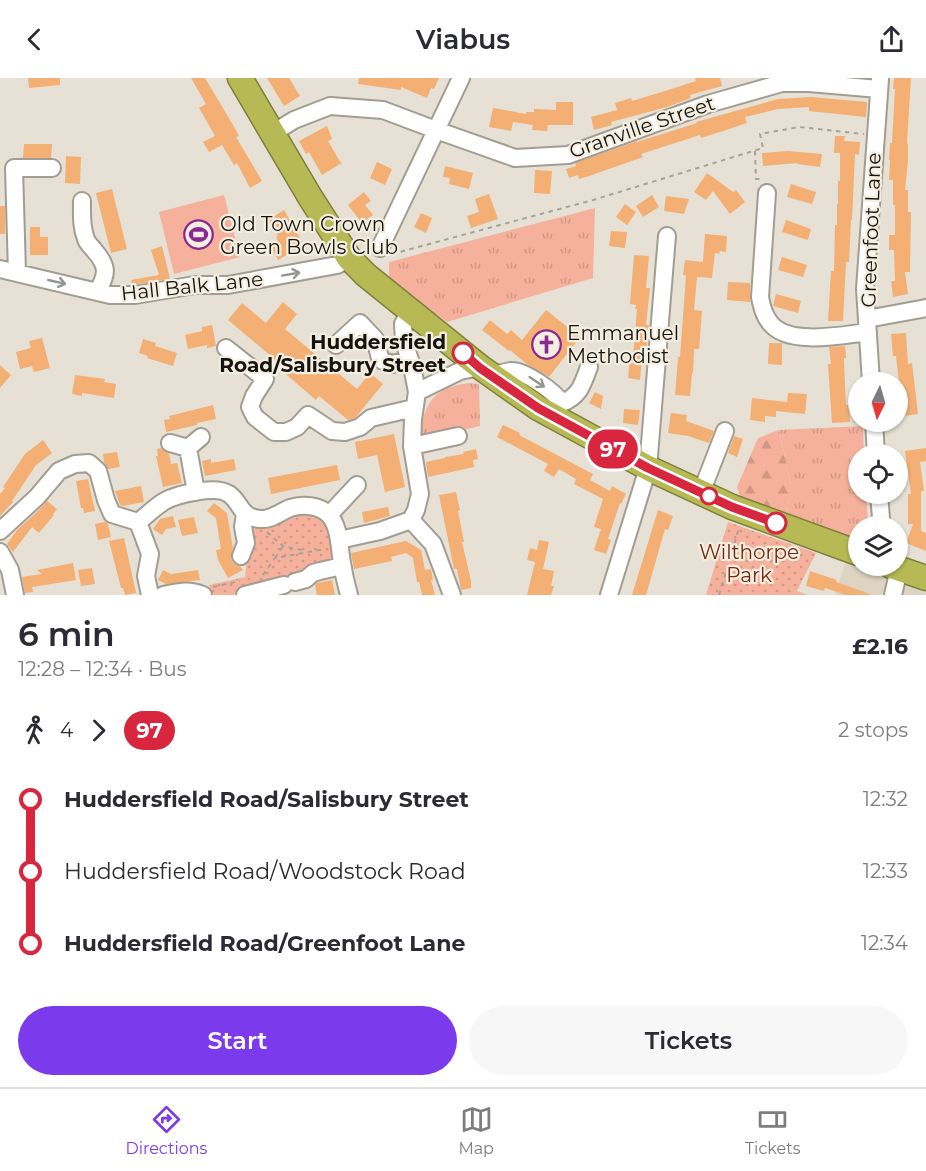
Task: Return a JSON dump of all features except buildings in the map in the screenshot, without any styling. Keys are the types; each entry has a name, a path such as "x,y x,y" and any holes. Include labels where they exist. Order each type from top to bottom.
{"highway":[{"path":"240,78 349,258 366,275 486,372 538,408 559,410 648,468 744,511 848,549"},
{"path":"908,572 926,578"}],"street":[{"path":"384,251 461,78"},
{"name":"Granville Street","path":"273,133 294,120 330,106 383,110 515,158 568,155 708,104 782,83 879,84"},
{"name":"Greenfoot Lane","path":"870,372 866,289 879,84"},
{"path":"17,273 14,168 52,168"},
{"path":"767,194 760,297 764,313 772,326 797,337 828,337 926,308"},
{"path":"82,201 82,228 87,242 102,259 106,270 104,281 97,292"},
{"path":"609,595 648,468 667,236"},
{"name":"Hall Balk Lane","path":"0,269 110,295 135,295 195,285 228,285 337,265 349,258"},
{"path":"339,543 411,520 416,510 420,494 412,446 416,400 410,360 404,342 404,324 410,311"},
{"path":"336,345 360,323 375,339 383,361 392,364 410,360"},
{"path":"226,348 265,379 250,407 255,417 274,432 286,432 297,427 308,416 332,431 345,432 360,428 371,418 416,400 460,371 486,372"},
{"path":"559,410 576,395 589,367"},
{"path":"701,493 725,431"},
{"path":"412,446 458,436"},
{"path":"188,448 201,437"},
{"path":"170,443 188,448"},
{"path":"188,448 196,492"},
{"path":"0,531 37,497 59,471 75,464 89,463 98,471 112,514 138,522"},
{"path":"329,515 357,485"},
{"path":"138,522 165,500 209,490 227,493 250,516 264,519 290,508 302,506 321,509 334,523 349,595"},
{"path":"241,556 246,543 243,528 250,516"},
{"path":"411,520 433,544 452,595"},
{"path":"138,522 150,554 146,576 150,595"},
{"path":"0,552 10,570 15,595"},
{"path":"242,588 289,583 306,579 313,573 342,566"},
{"path":"893,595 894,576"},
{"path":"163,595 183,591 198,593"}],"path":[{"path":"384,251 593,200 763,148 760,134 799,127 875,135"},
{"path":"754,150 756,179 764,178 767,194"},
{"path":"719,595 744,511"},
{"path":"250,516 283,546 309,552"},
{"path":"275,558 309,552 339,543"},
{"path":"262,576 283,546"},
{"path":"198,593 242,588"}],"shaded area":[{"path":"845,563 848,564 848,576 880,576 926,593 926,595 835,595"}],"green space":[{"name":"Old Town Crown Green Bowls Club","path":"224,195 240,257 174,274 159,212"},
{"path":"595,208 593,278 447,322 404,291 389,277 389,262"},
{"path":"479,384 480,426 419,440 427,407 438,393 457,385"},
{"path":"848,427 848,432 863,432 864,444 848,444 848,504 867,504 867,516 848,516 848,537 787,513 791,485 779,430"},
{"path":"779,430 791,485 787,513 741,500 737,487 758,438"},
{"path":"301,511 319,517 326,527 330,539 332,563 302,574 243,588 234,595 211,595 209,585 245,577 250,546 256,546 256,540 249,537 248,526 267,528"},
{"name":"Wilthorpe Park","path":"728,522 816,553 797,591 808,595 706,595"}],"bus line":[{"name":"97","path":"463,353 480,368 538,408 648,468 732,507 776,523"}],"place":[{"name":"Old Town Crown Green Bowls Club","path":"199,235"},
{"name":"Emmanuel Methodist","path":"546,344"},
{"name":"Huddersfield Road/Salisbury Street","path":"463,353"}]}
